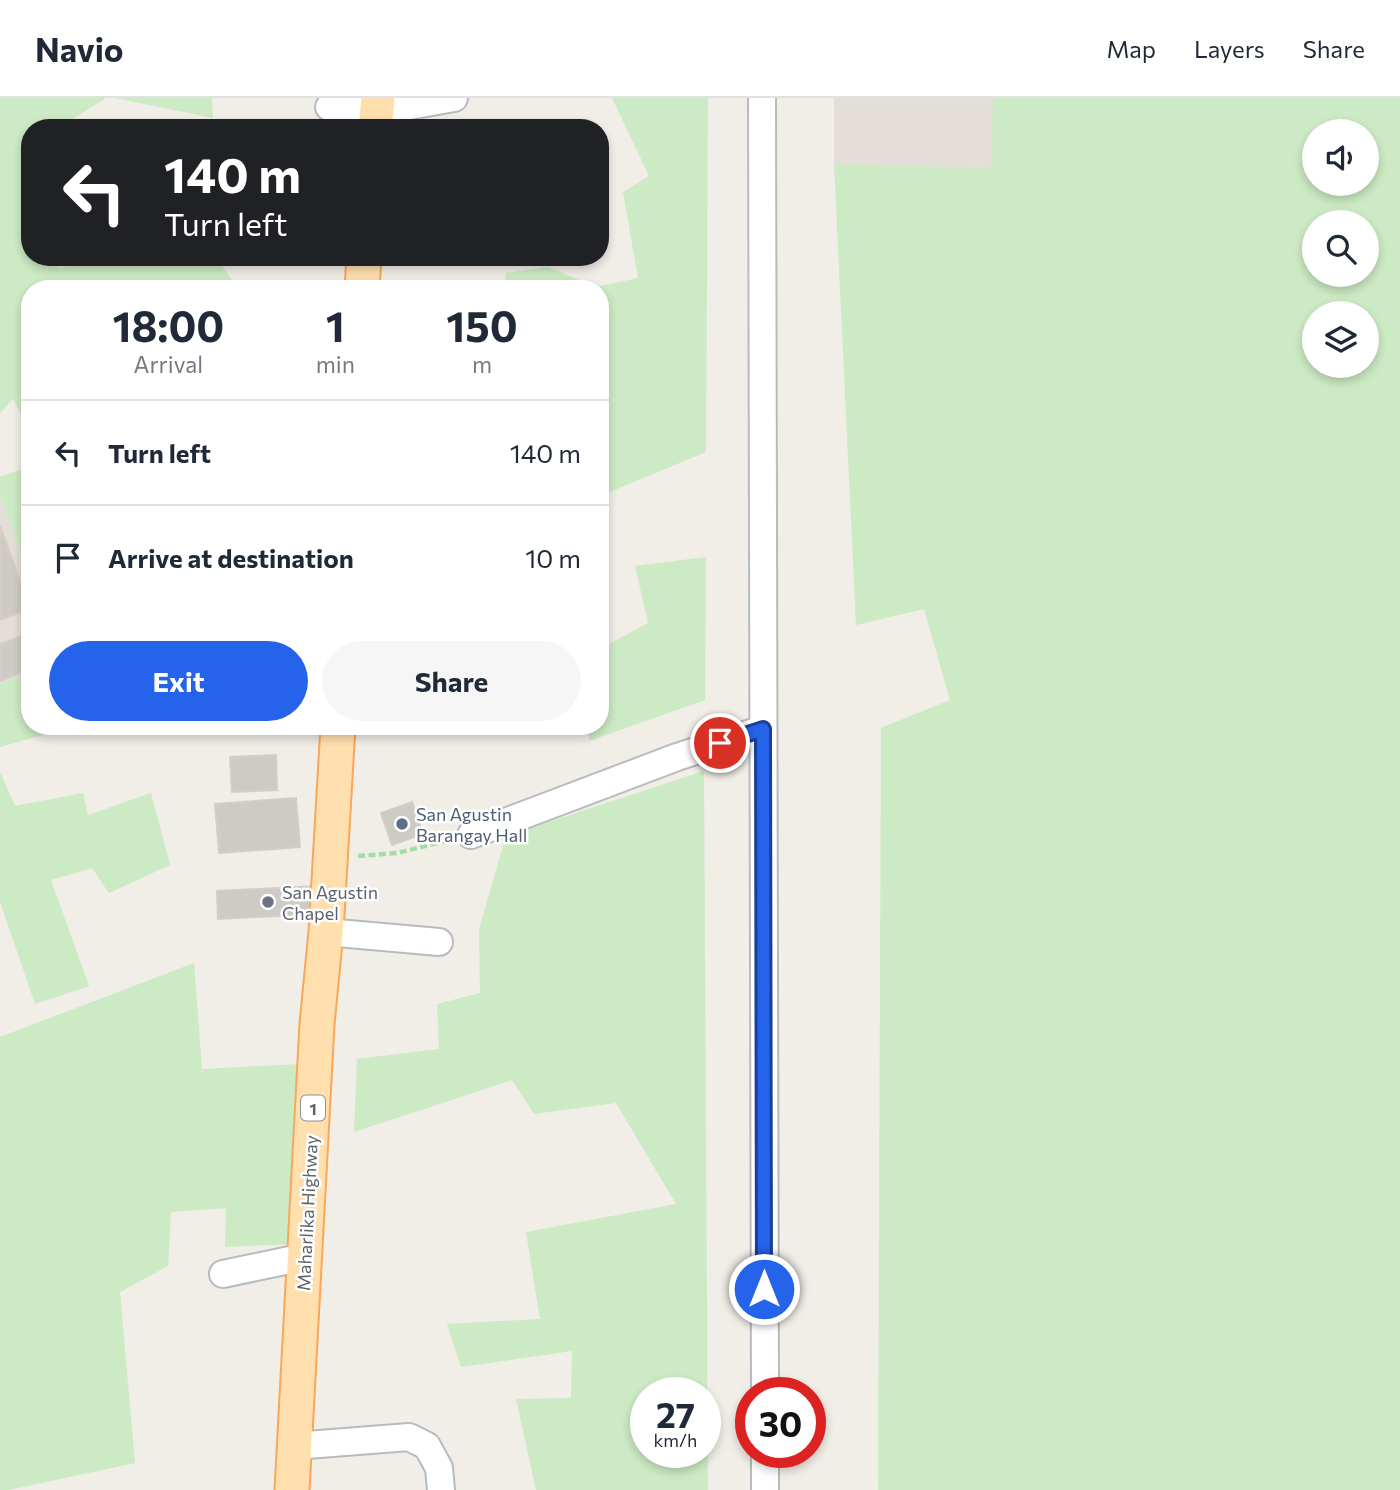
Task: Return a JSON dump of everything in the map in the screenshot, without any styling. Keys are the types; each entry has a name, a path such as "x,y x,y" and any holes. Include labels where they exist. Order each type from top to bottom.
{"main road":[{"name":"Maharlika Highway","path":"292,1490 317,1024 326,932 338,735"}],"street":[{"path":"329,107 376,112 454,98"},
{"path":"762,98 765,1377"},
{"path":"471,835 677,757 763,729"},
{"path":"326,932 439,942"},
{"path":"222,1274 304,1257"},
{"path":"294,1446 409,1437 427,1446 439,1468 441,1490"},
{"path":"765,1468 765,1490"}],"path":[{"path":"331,857 397,853 471,835"}],"shaded area":[{"path":"834,98 993,98 992,168 834,164"},
{"path":"0,496 21,550 21,676 0,684"}],"green space":[{"path":"0,98 106,98 72,119 21,119 21,266 222,266 232,280 21,280 21,414 13,399 0,413"},
{"path":"115,98 212,98 213,118"},
{"path":"612,98 708,98 706,452 609,492 609,284 638,278 623,192 649,176"},
{"path":"993,98 1400,98 1400,1490 878,1490 881,728 950,700 924,609 856,625 834,164 991,168"},
{"path":"548,267 579,280 505,280 506,273"},
{"path":"21,469 21,550 0,496 0,477"},
{"path":"706,557 705,700 609,734 609,644 648,623 635,566"},
{"path":"21,676 21,735 43,735 0,747 0,684"},
{"path":"589,735 606,735 589,741"},
{"path":"704,771 707,1377 630,1377 630,1468 708,1468 708,1490 536,1490 516,1399 571,1398 572,1351 461,1367 447,1324 540,1319 526,1232 676,1204 616,1103 534,1114 512,1080 354,1132 357,1059 439,1049 437,1004 480,993 479,929 506,836"},
{"path":"0,772 15,806 83,793 88,815 151,793 170,865 109,893 92,868 51,880 89,986 35,1004 0,902"},
{"path":"194,963 202,1069 301,1064 291,1244 225,1247 226,1208 171,1212 168,1266 120,1292 135,1463 0,1490 0,1037"}],"building":[{"path":"0,526 21,584 21,612 0,620"},
{"path":"21,636 21,673 0,681 0,644"},
{"path":"276,755 277,790 232,792 230,757"},
{"path":"296,798 300,847 219,853 215,804"},
{"name":"San Agustin Barangay Hall","path":"412,802 423,834 392,845 381,813"},
{"name":"San Agustin Chapel","path":"318,886 319,914 218,919 217,891"}],"place":[{"name":"San Agustin Barangay Hall","path":"402,824"},
{"name":"San Agustin Chapel","path":"268,902"}],"route":[{"path":"720,743 763,729 764,1289"}]}
